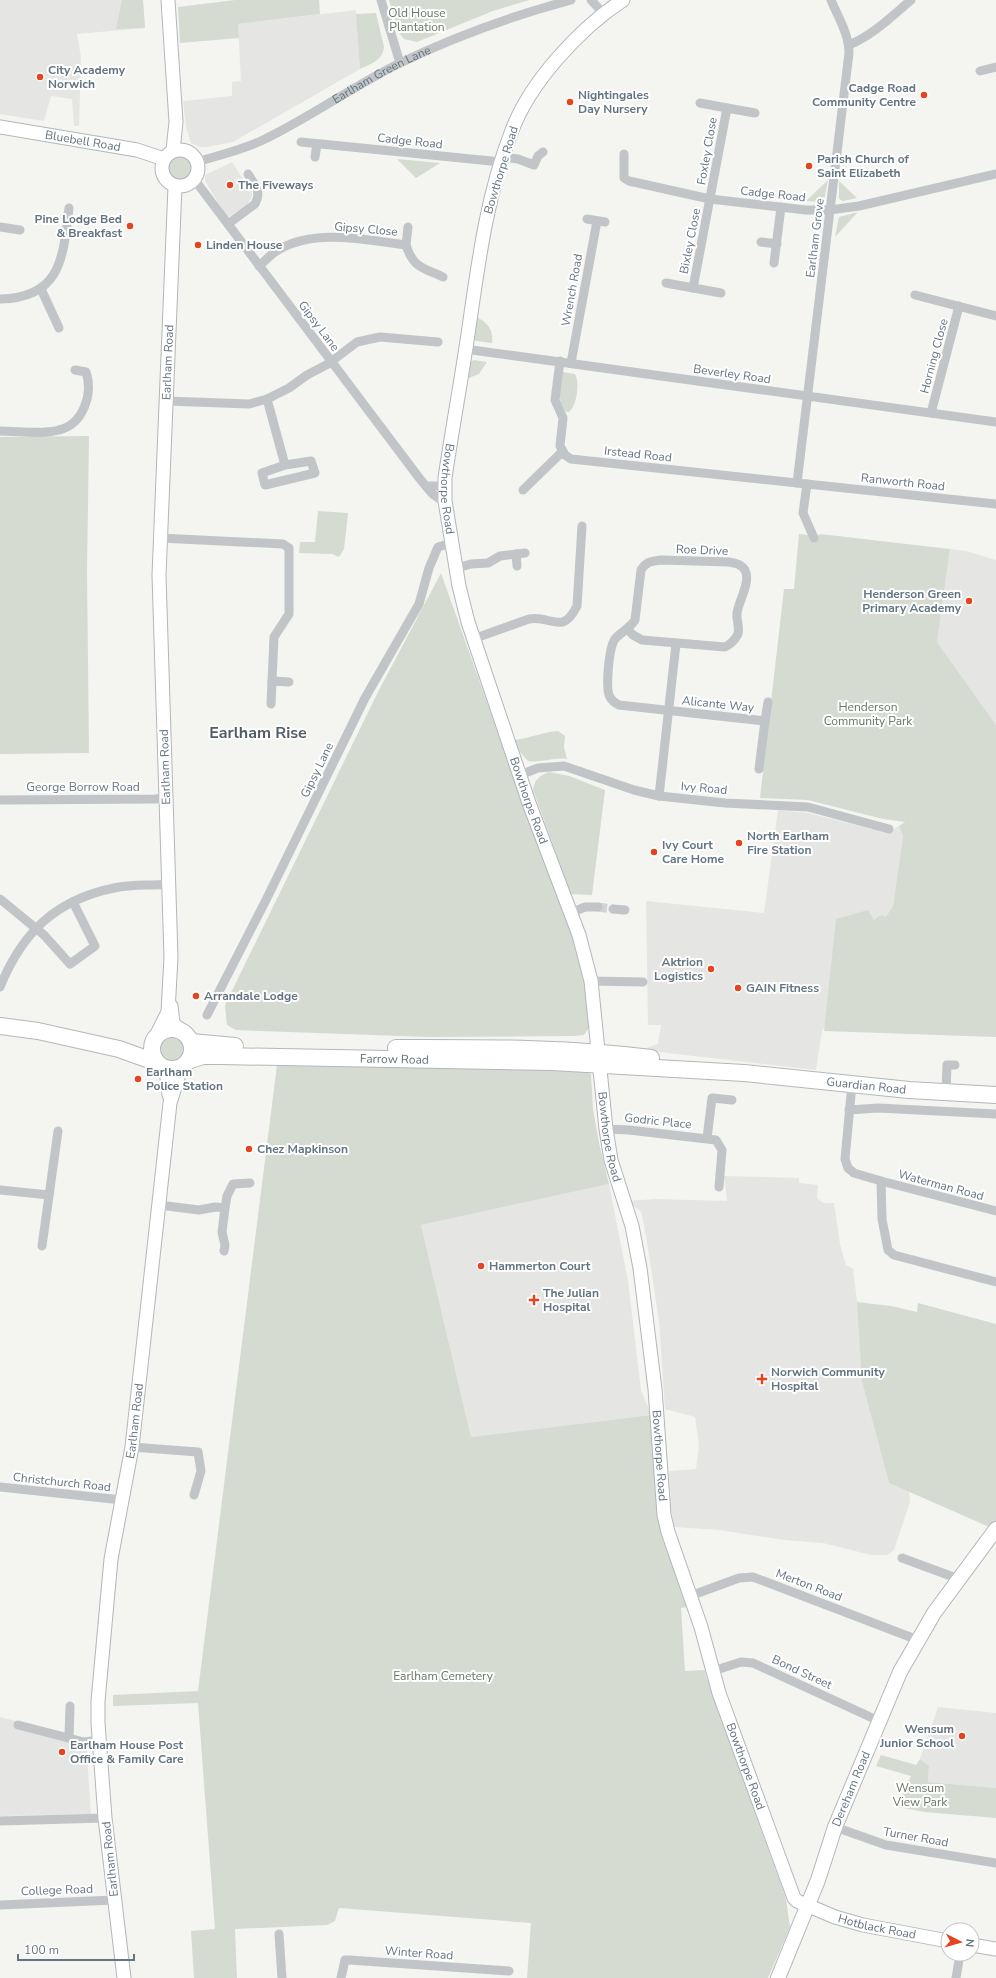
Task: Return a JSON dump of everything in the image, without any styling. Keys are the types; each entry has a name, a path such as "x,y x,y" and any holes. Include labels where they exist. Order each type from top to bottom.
{"highway":[{"path":"0,1026 119,1048 168,1069 185,1064 192,1054 191,1042 180,1030 171,1029 163,1031 155,1038 139,1044 89,1042"},
{"path":"155,1038 151,1048 158,1064"},
{"name":"Farrow Road","path":"191,1042 229,1046 365,1048 464,1047 599,1058"},
{"name":"Farrow Road","path":"185,1064 204,1056 552,1062 599,1058"},
{"name":"Guardian Road","path":"599,1058 852,1084 996,1095"}],"main road":[{"name":"Dereham Road","path":"778,1978 818,1880 835,1826 900,1672 938,1608 996,1529"}],"street":[{"path":"168,0 176,122 169,154 162,166 162,174 167,181 175,186 189,184 197,174 197,162 188,152 176,122"},
{"path":"380,0 400,63"},
{"name":"Earlham Green Lane","path":"197,162 264,140 357,85 400,63 477,30 524,12 571,0"},
{"path":"591,0 603,14 623,0"},
{"name":"Earlham Grove","path":"796,483 849,45 831,0"},
{"path":"849,45 859,41 884,23 911,0"},
{"name":"Bowthorpe Road","path":"603,14 577,37 546,74 521,111 511,133 502,159 486,214 444,486 445,501 463,604 520,775 579,935 591,981 606,1129 611,1160 637,1245 653,1369 664,1515 668,1532 690,1596 713,1671 792,1894 797,1901 808,1906"},
{"path":"980,71 996,68"},
{"name":"Foxley Close","path":"700,103 755,113"},
{"name":"Foxley Close","path":"710,198 727,108"},
{"name":"Bluebell Road","path":"0,127 169,154"},
{"name":"Cadge Road","path":"301,142 502,159 518,159 533,169 538,156 543,152"},
{"path":"315,157 317,144"},
{"path":"169,154 188,152"},
{"name":"Cadge Road","path":"624,154 624,178 641,185 710,198 781,207 830,210 866,205 996,174"},
{"path":"228,224 255,204 258,200 259,191 248,174"},
{"name":"Gipsy Lane","path":"194,179 426,486 437,498 445,501"},
{"path":"639,194 641,185"},
{"name":"Earlham Road","path":"155,1038 168,1012 171,957 160,538 175,186"},
{"name":"Bixley Close","path":"693,288 710,198"},
{"path":"774,262 781,207"},
{"path":"0,299 20,297 41,289 49,282 56,271 72,221 69,208"},
{"name":"Wrench Road","path":"571,363 596,220"},
{"name":"Gipsy Close","path":"408,227 406,245 409,256 424,270 443,277"},
{"path":"6,238 4,228 20,230"},
{"name":"Gipsy Close","path":"259,266 278,250 310,240 334,237 406,245"},
{"path":"761,242 777,244"},
{"name":"Bixley Close","path":"666,283 722,293"},
{"path":"41,289 59,328"},
{"name":"Horning Close","path":"915,295 996,316"},
{"name":"Horning Close","path":"931,413 959,306"},
{"path":"167,401 249,404 267,399 331,362 356,342 380,337 438,342"},
{"name":"Beverley Road","path":"466,348 996,422"},
{"path":"523,490 562,452 559,440 563,418 555,400 560,361"},
{"path":"0,431 50,431 68,427 82,412 88,397 86,372 75,370"},
{"path":"267,399 285,465"},
{"name":"Irstead Road","path":"562,452 568,457 577,460 807,484"},
{"path":"311,461 315,473 265,485 262,473 285,465 311,461"},
{"path":"807,484 804,513 814,538"},
{"name":"Ranworth Road","path":"807,484 996,504"},
{"path":"426,486 444,486"},
{"path":"474,639 529,619 536,618 556,623 564,622 571,617 577,606 576,548 582,526"},
{"path":"160,538 283,544 289,548 289,614 274,637 271,704"},
{"name":"Gipsy Lane","path":"207,1015 266,900 365,698 419,604 429,568 438,547 452,543"},
{"path":"457,568 471,564 488,563 500,556 520,553 517,566"},
{"name":"Roe Drive","path":"650,561 729,562 740,565 745,571 746,579 737,614 739,630 733,642 725,647 676,644 642,640 633,635 627,629 635,620 641,570 644,565 650,561"},
{"name":"Alicante Way","path":"627,629 615,639 612,646 607,687 610,698 619,705 765,721"},
{"path":"659,796 676,644"},
{"path":"272,681 289,682"},
{"name":"Alicante Way","path":"760,769 768,702"},
{"name":"Ivy Road","path":"520,775 538,768 564,766 628,788 659,796 725,803 808,807 890,829"},
{"name":"George Borrow Road","path":"0,800 156,799 167,797"},
{"path":"0,987 9,964 23,942 48,917 73,902 95,893 115,888 169,884"},
{"path":"0,899 44,935 70,964 95,946 73,902"},
{"path":"570,913 585,907 598,907"},
{"path":"613,909 625,910"},
{"path":"591,981 643,982"},
{"name":"Earlham Road","path":"170,996 173,1023 180,1030"},
{"name":"Earlham Road","path":"124,1978 105,1818 99,1740 98,1701 111,1559 132,1447 170,1103 167,1077 158,1064"},
{"name":"Earlham Road","path":"170,1103 185,1064"},
{"path":"946,1092 947,1065"},
{"path":"849,1110 852,1084"},
{"name":"Godric Place","path":"707,1138 712,1098 732,1100"},
{"name":"Guardian Road","path":"849,1110 894,1109 996,1114"},
{"name":"Waterman Road","path":"849,1110 846,1159 848,1168 854,1172 880,1182 996,1211"},
{"name":"Godric Place","path":"606,1129 620,1129 716,1140 722,1150 719,1187"},
{"path":"42,1246 58,1131"},
{"path":"880,1182 882,1219 888,1250 894,1255 996,1282"},
{"path":"224,1251 225,1245 222,1232 227,1196 232,1184 250,1183"},
{"path":"0,1190 49,1195"},
{"path":"159,1206 199,1210 216,1207 225,1208"},
{"path":"132,1447 198,1452 201,1471 194,1495"},
{"name":"Christchurch Road","path":"0,1487 122,1500"},
{"path":"902,1558 959,1579"},
{"name":"Merton Road","path":"690,1596 739,1578 753,1577 918,1640"},
{"name":"Bond Street","path":"713,1671 741,1662 753,1663 879,1721"},
{"path":"69,1738 70,1706"},
{"path":"18,1725 84,1742 99,1740"},
{"path":"0,1821 105,1818"},
{"name":"Turner Road","path":"835,1826 886,1845 996,1863"},
{"name":"College Road","path":"0,1905 114,1900"},
{"name":"Hotblack Road","path":"808,1906 863,1925 940,1939"},
{"path":"279,1934 282,1978"},
{"path":"980,1946 996,1948"},
{"name":"Winter Road","path":"341,1978 345,1960 478,1974 509,1971"},
{"path":"956,1978 959,1962"}],"shaded area":[{"name":"City Academy Norwich","path":"0,0 143,0 145,28 77,34 81,57 79,126 74,126 72,99 51,96 44,121 0,114"},
{"path":"356,10 360,69 233,142 207,147 200,147 191,143 186,127 183,101 232,96 232,82 241,81 238,24"},
{"path":"232,162 252,193 252,196 247,205 227,218 205,181 205,175"},
{"name":"Henderson Green Primary Academy","path":"950,549 966,551 996,560 996,725 937,642"},
{"path":"778,810 808,813 888,833 899,826 903,836 893,906 886,918 881,915 822,1031 816,1070 641,1050 658,1044 661,1025 648,1025 646,901 764,913"},
{"name":"Norwich Community Hospital","path":"724,1176 799,1178 799,1183 818,1185 817,1198 823,1203 834,1203 840,1244 846,1265 853,1269 858,1309 862,1382 889,1483 909,1491 910,1502 894,1550 887,1555 871,1555 823,1543 784,1540 719,1530 674,1527 671,1509 669,1471 696,1469 699,1445 695,1417 665,1409 659,1321 646,1235 641,1211 626,1201 656,1199 727,1201"},
{"name":"The Julian Hospital","path":"609,1184 628,1281 641,1390 651,1415 471,1437 421,1225"},
{"name":"Wensum Junior School","path":"938,1707 996,1713 996,1788 928,1782 929,1766 920,1759"},
{"path":"0,1717 86,1740 91,1814 0,1816"}],"green space":[{"path":"122,0 143,0 145,28 116,29"},
{"path":"235,0 319,0 320,14 238,24 239,38 180,43 178,7"},
{"name":"Old House Plantation","path":"389,0 529,0 493,11 417,42 404,39 399,33"},
{"path":"376,13 384,47 383,51 376,61 360,69 356,14"},
{"path":"179,154 189,158 193,168 189,178 179,182 169,178 165,168 169,158"},
{"path":"397,159 440,163 416,178"},
{"path":"828,180 824,200 822,202 806,201"},
{"path":"839,181 857,198 843,201 839,199"},
{"path":"858,212 835,237 839,217"},
{"path":"473,316 482,320 488,326 492,333 492,343 472,339"},
{"path":"474,360 487,362 479,374 466,379 470,362"},
{"path":"563,372 575,374 577,378 576,399 572,409 569,412 566,412 563,407 560,397"},
{"path":"89,436 87,572 89,753 0,754 0,437"},
{"path":"318,511 348,513 344,549 339,557 332,554 299,553 300,542 315,542"},
{"name":"Henderson Community Park","path":"799,534 817,536 820,534 950,549 937,642 996,725 996,1037 824,1031 836,919 868,910 874,920 881,915 886,917 893,906 903,836 899,826 905,822 883,819 808,800 760,798 784,589 794,589"},
{"path":"441,573 515,781 571,927 587,985 590,1026 584,1035 573,1036 428,1037 236,1030 227,1025 225,1005 378,692"},
{"path":"558,731 565,736 564,747 567,759 528,761 520,752 515,740 547,733"},
{"path":"549,772 569,776 605,790 592,895 571,894 533,790 538,778"},
{"path":"172,1036 181,1040 185,1049 181,1058 172,1062 163,1058 159,1049 163,1040"},
{"name":"Earlham Cemetery","path":"277,1065 571,1070 583,1071 591,1074 593,1109 599,1143 609,1184 421,1225 471,1437 651,1415 658,1507 688,1607 681,1608 685,1671 705,1670 786,1899 790,1927 768,1978 527,1978 531,1923 339,1908 335,1921 327,1925 235,1929 237,1978 194,1978 191,1931 215,1929 198,1703 113,1706 113,1695 198,1691"},
{"path":"857,1302 891,1306 917,1312 918,1303 996,1324 996,1527 994,1529 889,1483 862,1382"},
{"name":"Wensum View Park","path":"881,1755 916,1765 920,1759 929,1766 928,1782 996,1788 996,1818 925,1812 897,1807 911,1776 876,1766"}],"tunnel":[{"path":"598,907 613,909"}],"place":[{"name":"City Academy Norwich","path":"40,77"},
{"name":"Cadge Road Community Centre","path":"924,95"},
{"name":"Nightingales Day Nursery","path":"570,102"},
{"name":"Parish Church of Saint Elizabeth","path":"809,166"},
{"name":"The Fiveways","path":"230,185"},
{"name":"Pine Lodge Bed & Breakfast","path":"130,226"},
{"name":"Linden House","path":"198,245"},
{"name":"Henderson Green Primary Academy","path":"969,601"},
{"name":"North Earlham Fire Station","path":"739,843"},
{"name":"Ivy Court Care Home","path":"654,852"},
{"name":"Aktrion Logistics","path":"711,969"},
{"name":"GAIN Fitness","path":"738,988"},
{"name":"Arrandale Lodge","path":"196,996"},
{"name":"Earlham Police Station","path":"138,1079"},
{"name":"Chez Mapkinson","path":"249,1149"},
{"name":"Hammerton Court","path":"481,1266"},
{"name":"The Julian Hospital","path":"534,1300"},
{"name":"Norwich Community Hospital","path":"762,1379"},
{"name":"Wensum Junior School","path":"962,1736"},
{"name":"Earlham House Post Office & Family Care","path":"62,1752"}],"district":[{"name":"Earlham Rise","path":"258,733"}]}
